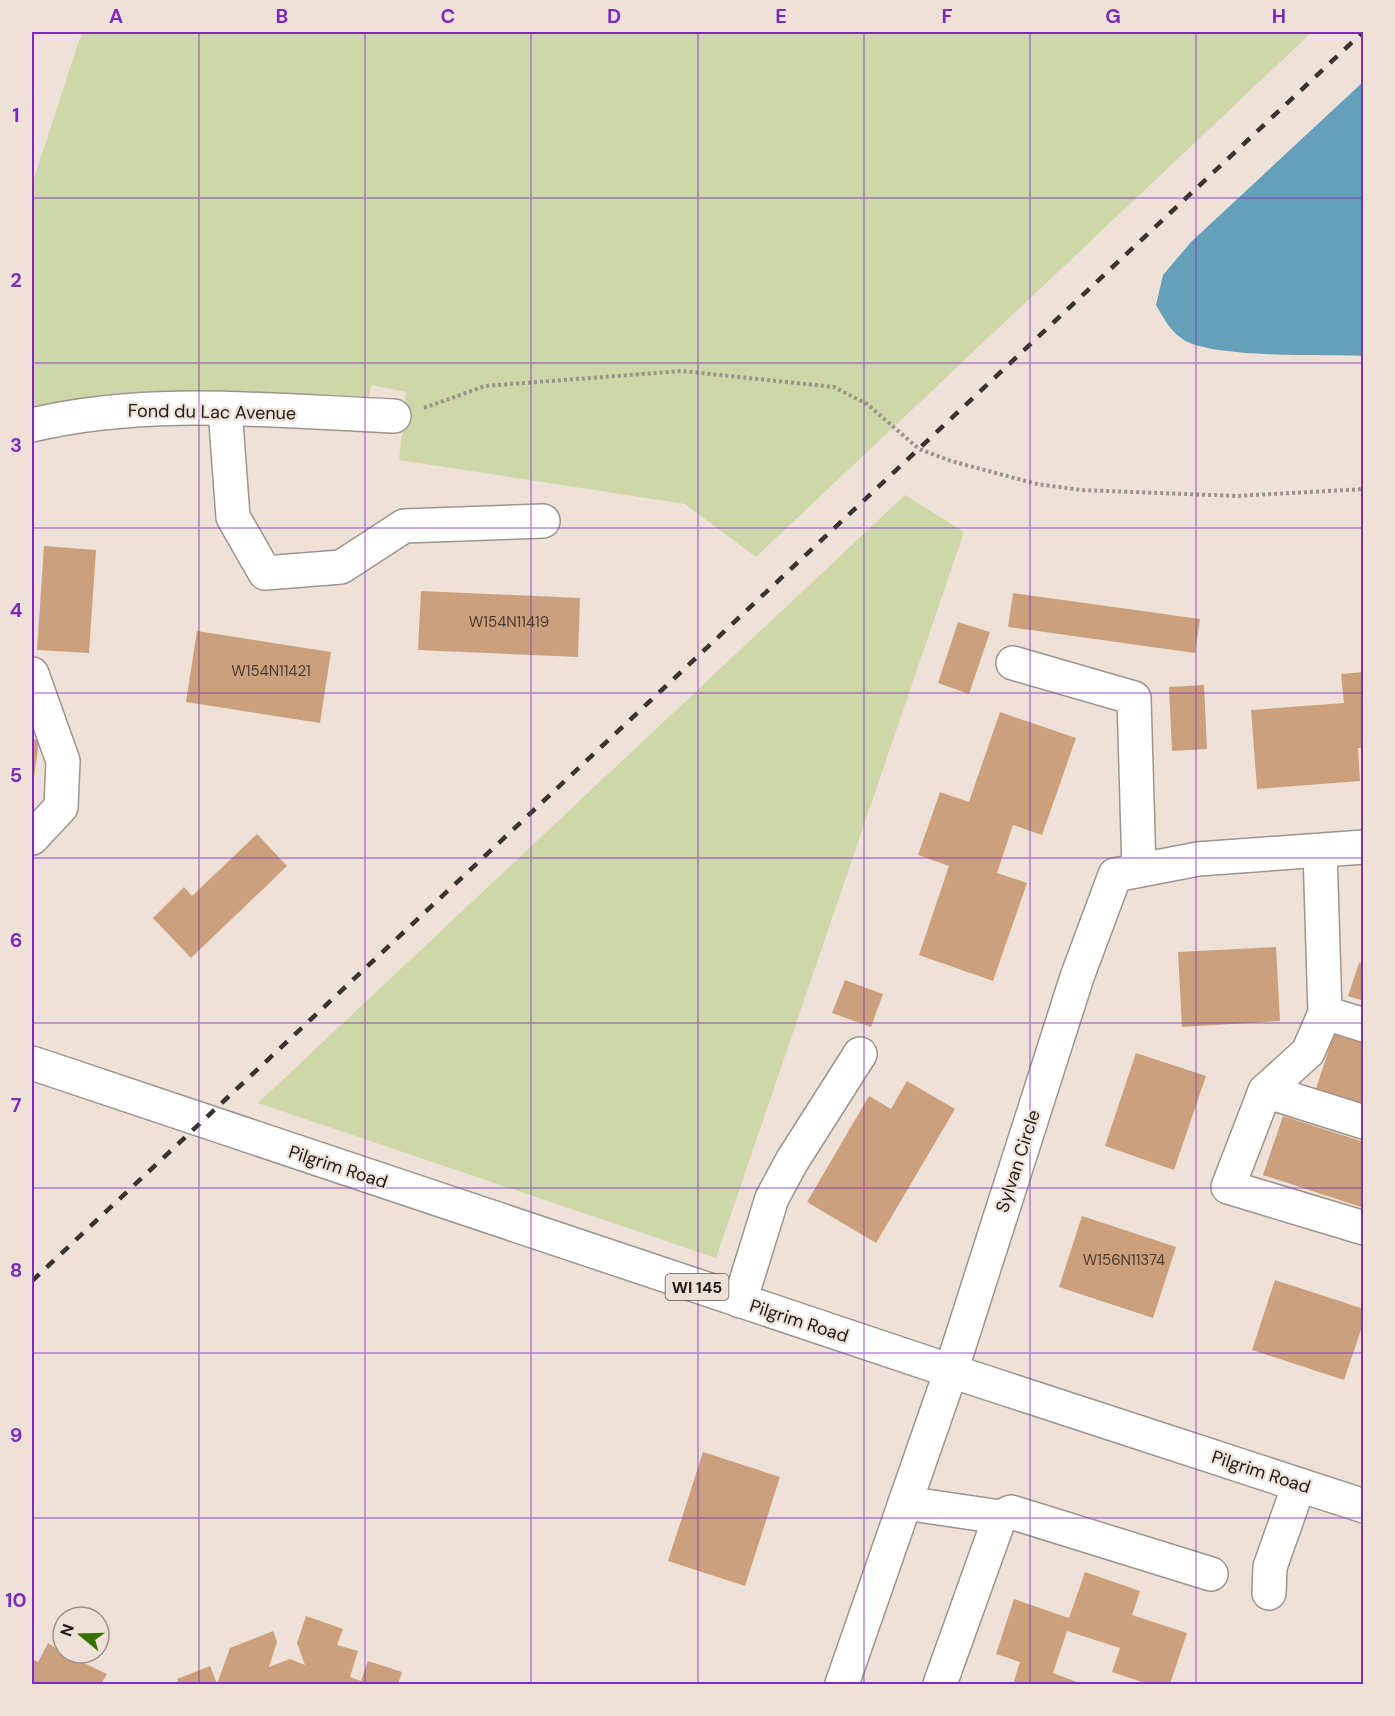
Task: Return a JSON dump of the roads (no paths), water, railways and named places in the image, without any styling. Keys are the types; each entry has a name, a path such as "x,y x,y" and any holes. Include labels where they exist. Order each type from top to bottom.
{"street":[{"name":"Fond du Lac Avenue","path":"32,425 126,410 225,409 394,416"},
{"path":"225,409 233,517 266,573 341,567 404,526 543,521"},
{"path":"1013,663 1134,698 1139,870"},
{"path":"32,675 63,761 61,807 32,838"},
{"name":"Sylvan Circle","path":"842,1684 951,1371 1077,977 1115,875 1198,859 1364,847"},
{"path":"1320,850 1325,1013 1308,1052 1265,1091 1228,1187 1364,1228"},
{"path":"1325,1013 1364,1026"},
{"path":"740,1301 772,1198 792,1161 860,1054"},
{"name":"Pilgrim Road","path":"32,1063 740,1301 1364,1506"},
{"path":"1265,1091 1364,1122"},
{"path":"1269,1593 1270,1567 1299,1485"},
{"path":"905,1503 1000,1517 1011,1512 1211,1574"},
{"path":"940,1684 1000,1517"}],"water":[{"path":"1363,82 1363,356 1240,352 1195,345 1181,338 1170,327 1156,305 1163,275 1191,242"}],"railway":[{"path":"32,1281 1363,32"}]}
